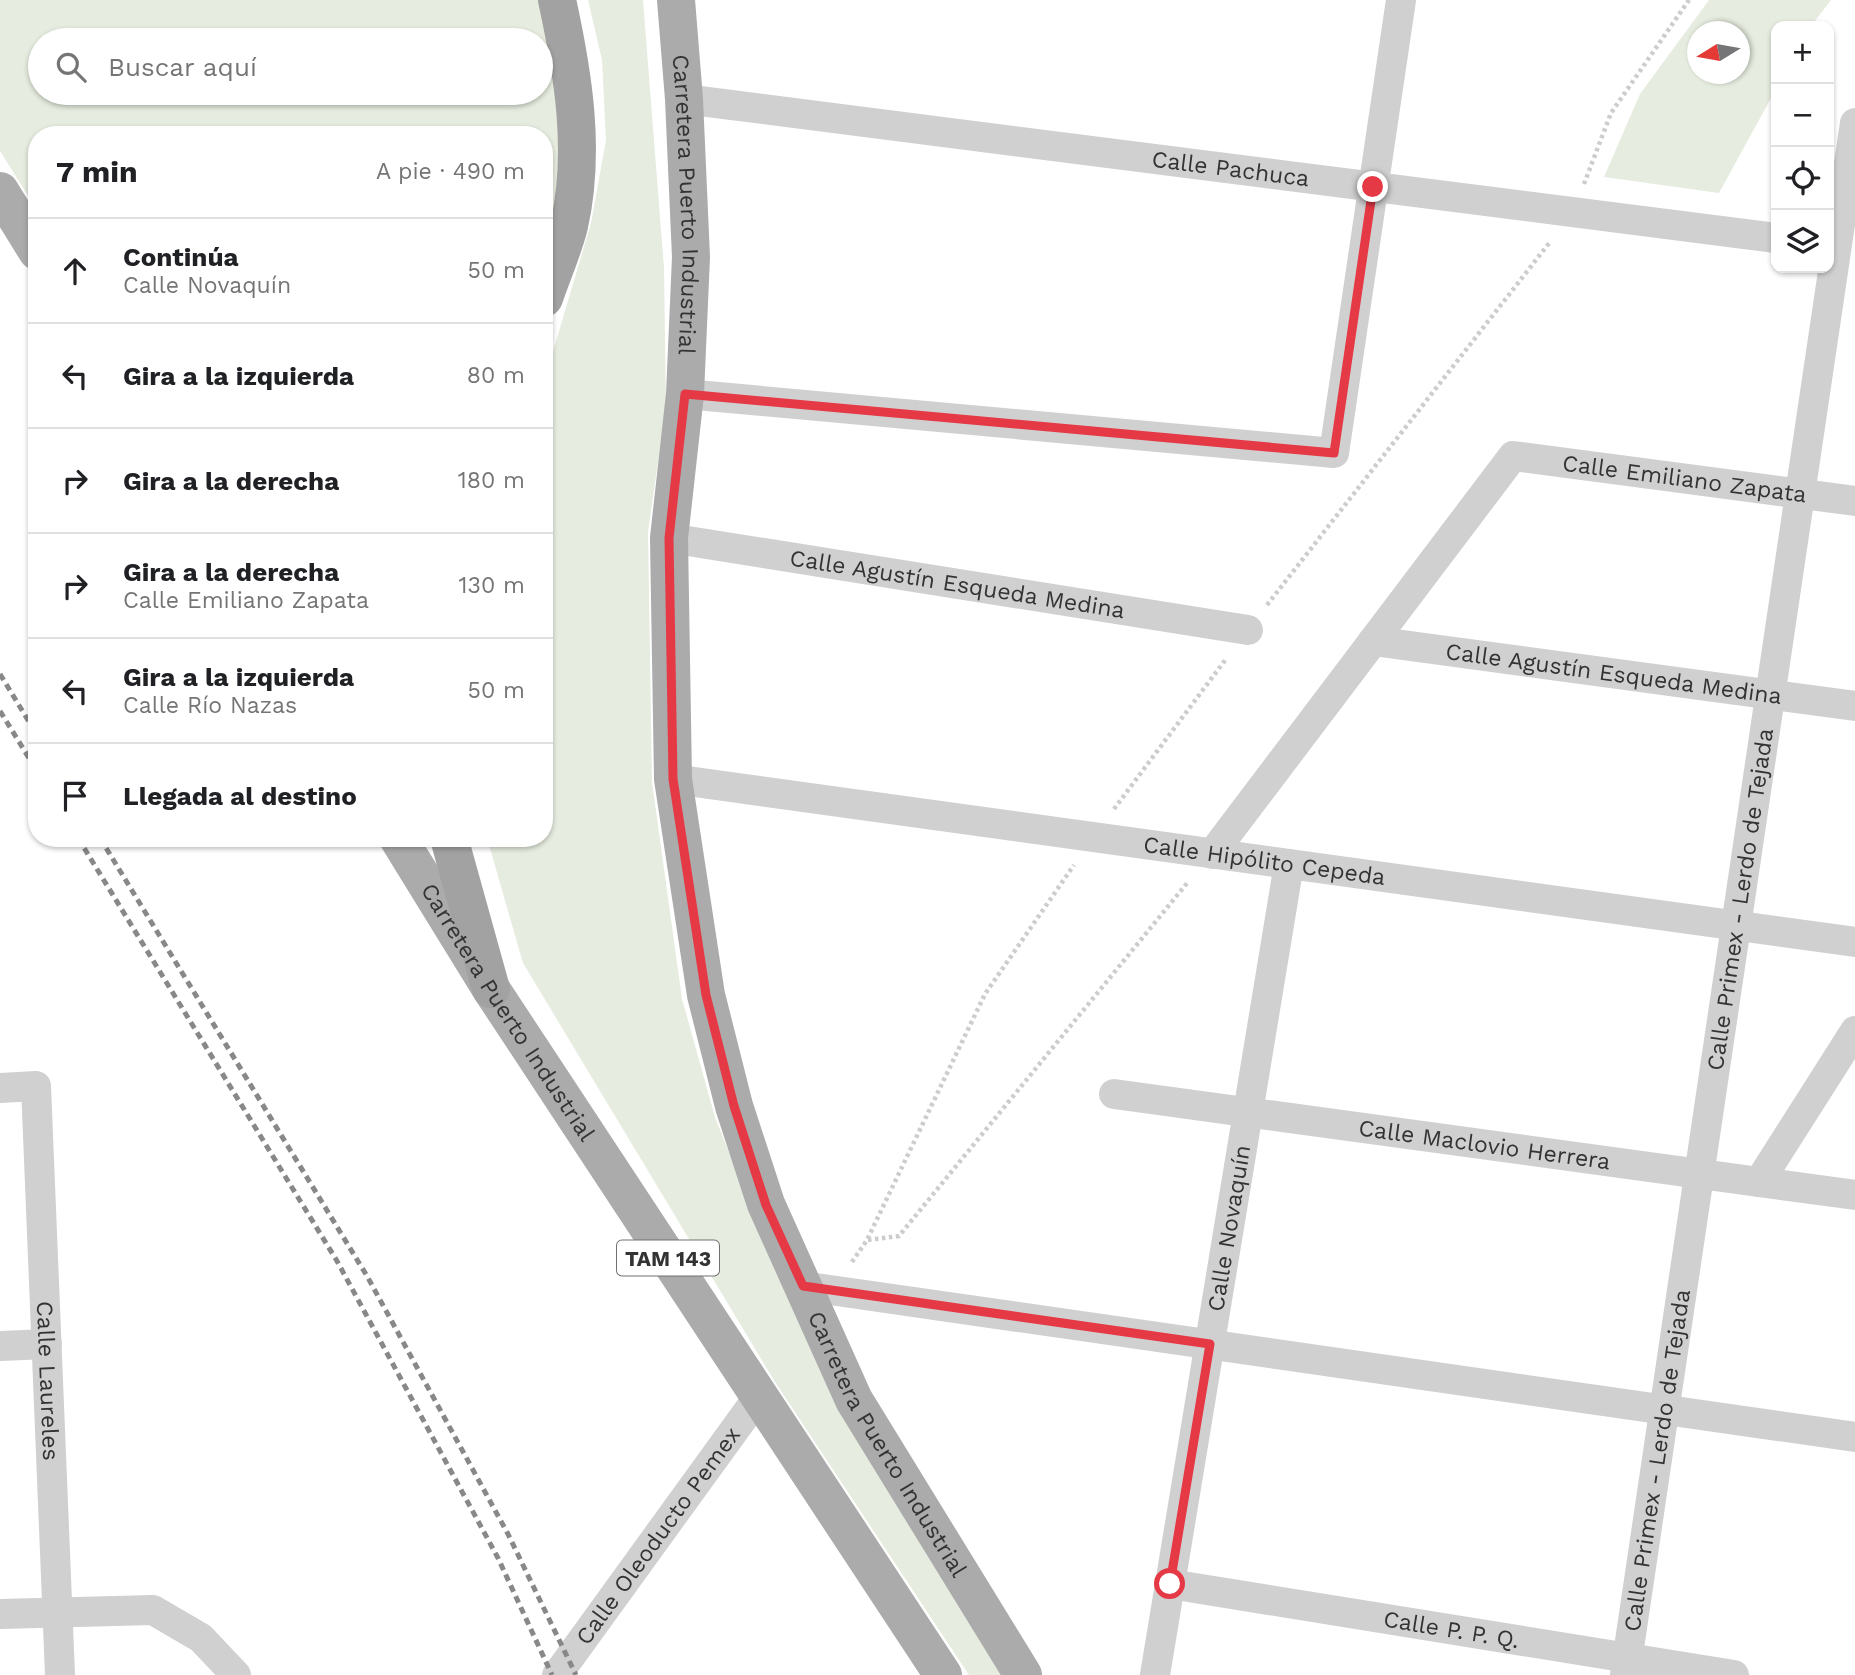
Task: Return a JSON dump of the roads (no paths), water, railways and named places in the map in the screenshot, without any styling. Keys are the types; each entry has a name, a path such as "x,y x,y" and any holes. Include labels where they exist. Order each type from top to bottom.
{"highway":[{"path":"553,272 569,225 578,147 572,66 557,0"},
{"path":"452,847 491,989"}],"main road":[{"name":"Carretera Puerto Industrial","path":"676,0 684,99 691,257 685,394 669,538 673,779 706,995 734,1106 766,1205 854,1400 1023,1675"},
{"path":"0,191 28,236"},
{"name":"Carretera Puerto Industrial","path":"404,847 491,989 943,1675"}],"street":[{"path":"685,394 1334,453 1401,0"},
{"name":"Calle Pachuca","path":"684,99 1771,237"},
{"name":"Calle Primex - Lerdo de Tejada","path":"1626,1666 1800,494 1840,246 1855,123"},
{"name":"Calle Emiliano Zapata","path":"1373,641 1513,456 1855,501"},
{"name":"Calle Agustín Esqueda Medina","path":"669,538 1248,630"},
{"path":"1212,853 1373,641"},
{"name":"Calle Agustín Esqueda Medina","path":"1373,641 1855,706"},
{"name":"Calle Hipólito Cepeda","path":"673,779 1855,942"},
{"name":"Calle Novaquín","path":"1155,1675 1289,864"},
{"path":"1759,1182 1855,1031"},
{"name":"Calle Laureles","path":"0,1088 36,1086 60,1675"},
{"name":"Calle Maclovio Herrera","path":"1114,1094 1855,1195"},
{"path":"803,1286 1855,1437"},
{"path":"0,1346 47,1344"},
{"name":"Calle Oleoducto Pemex","path":"557,1675 759,1396"},
{"name":"Calle P. P. Q.","path":"1170,1584 1626,1666 1734,1675"},
{"path":"0,1614 153,1610 201,1638 236,1675"}],"railway":[{"path":"0,674 28,720"},
{"path":"0,711 28,756"},
{"path":"84,847 337,1261 498,1558 552,1675"},
{"path":"105,847 367,1276 508,1534 576,1675"}]}
